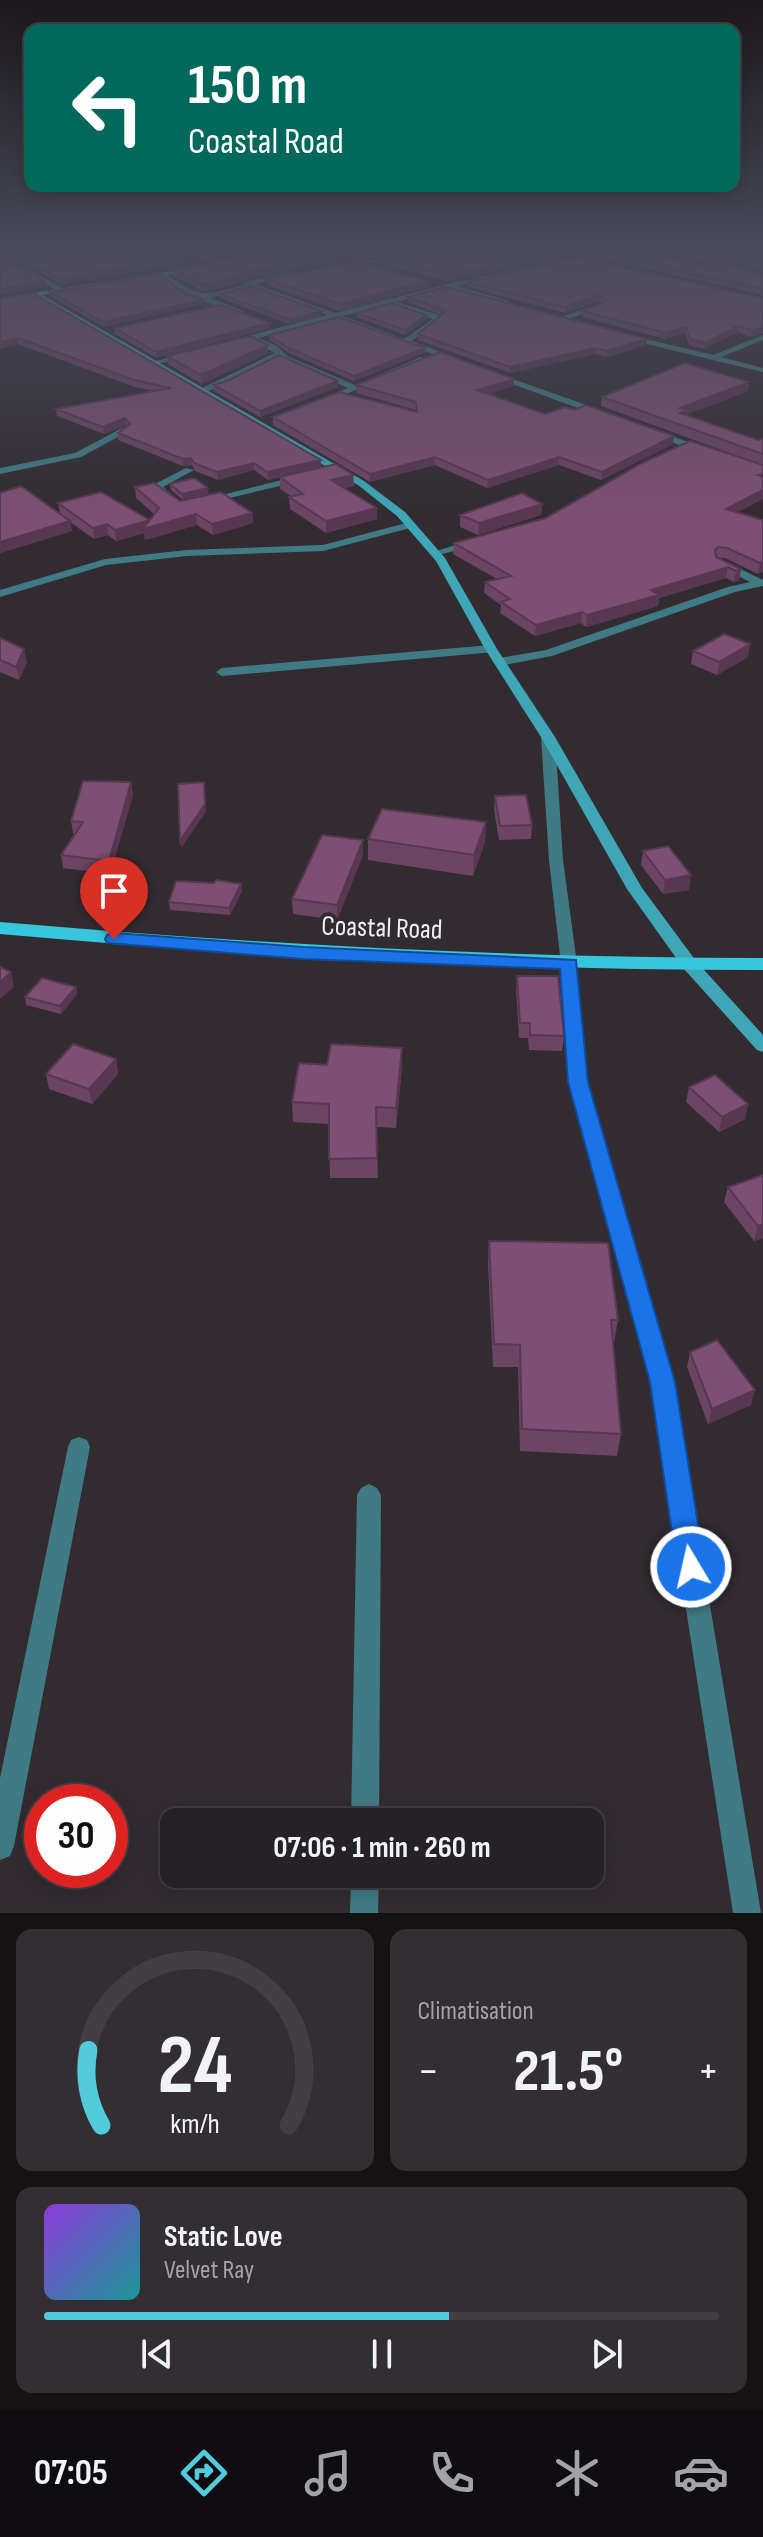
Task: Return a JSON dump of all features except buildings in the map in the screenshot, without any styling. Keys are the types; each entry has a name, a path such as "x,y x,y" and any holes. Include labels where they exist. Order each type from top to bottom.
{"main road":[{"name":"Coastal Road","path":"0,928 303,953 569,964 763,964"}],"street":[{"path":"105,334 339,469 361,483 410,525 435,553 491,649 548,737 635,889 690,965 763,1046"},
{"path":"221,346 266,334"},
{"path":"385,334 466,364"},
{"path":"405,342 416,334"},
{"path":"621,335 763,370"},
{"path":"713,358 763,337"},
{"path":"251,338 356,393"},
{"path":"153,363 193,353"},
{"path":"202,390 280,354"},
{"path":"315,404 342,394 356,393 438,354"},
{"path":"479,369 614,418"},
{"path":"262,423 275,418"},
{"path":"643,429 712,453"},
{"path":"0,471 78,455 124,430"},
{"path":"668,453 686,445"},
{"path":"325,473 339,469"},
{"path":"180,506 156,486 189,470"},
{"path":"195,503 311,476"},
{"path":"530,528 593,493"},
{"path":"0,594 105,562 187,553 323,548 410,525"},
{"path":"435,553 490,539"},
{"path":"499,662 548,653 732,589 761,583 720,563"},
{"path":"222,672 491,649"},
{"path":"548,737 556,860 569,964 578,1082 662,1382 747,1913"},
{"path":"0,1846 79,1447"},
{"path":"365,1808 369,1495"},
{"path":"364,1913 365,1888"}],"route":[{"path":"114,939 303,953 569,964 578,1082 662,1382 691,1567"}]}
